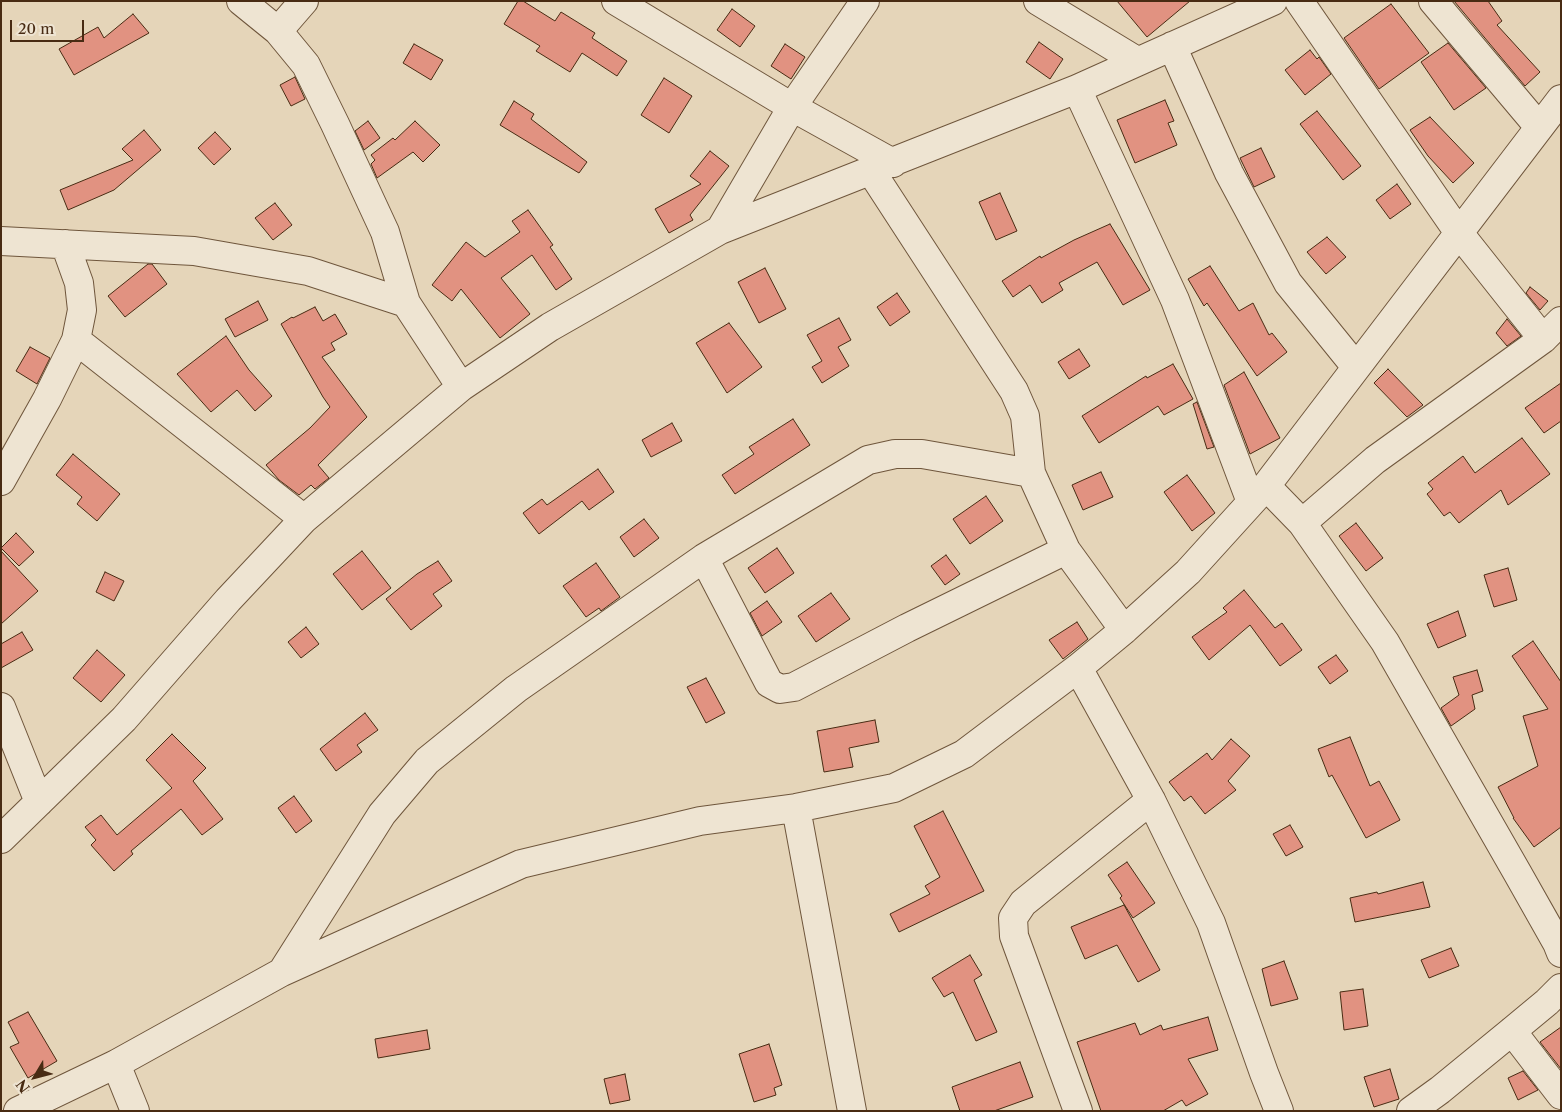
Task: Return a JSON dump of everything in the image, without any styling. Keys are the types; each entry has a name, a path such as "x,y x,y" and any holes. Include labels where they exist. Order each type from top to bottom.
{"street":[{"path":"241,1 278,31 306,65 385,232 406,303 461,388"},
{"path":"278,31 304,1"},
{"path":"616,1 792,107 882,167 1014,391 1025,416 1031,473 1066,550 1124,630"},
{"path":"720,230 792,107 865,1"},
{"path":"1038,1 1137,61"},
{"path":"1,839 124,718 228,600 304,519 461,388 550,327 720,230 1077,88 1273,1"},
{"path":"1299,1 1459,233 1554,331 1375,460 1302,523"},
{"path":"1433,1 1539,127"},
{"path":"1172,46 1229,173 1288,283 1356,367"},
{"path":"1077,88 1175,300 1258,494 1302,523 1384,642 1518,874 1561,953"},
{"path":"18,1111 116,1064 282,972 521,864 700,821 796,808 894,788 964,754 1078,668 1124,630 1188,572 1258,494 1561,99"},
{"path":"5,246 65,244 194,251 308,271 406,303"},
{"path":"1,481 47,399 76,340 82,310 79,283 65,244"},
{"path":"76,340 304,519"},
{"path":"282,972 382,814 427,761 516,688 704,558 868,460 895,454 922,454 986,467 1031,473"},
{"path":"704,558 769,683 780,689 794,687 907,628 1066,550"},
{"path":"1078,668 1151,800 1211,923 1279,1111"},
{"path":"1,707 39,802"},
{"path":"1078,1111 1014,936 1014,918 1023,903 1151,800"},
{"path":"796,808 852,1111"},
{"path":"1410,1111 1440,1090 1547,1002 1561,988"},
{"path":"1512,1031 1561,1095"},
{"path":"116,1064 135,1111"}],"building":[{"path":"518,1 523,1 555,21 561,12 595,33 592,38 627,61 617,76 582,53 570,72 536,51 540,46 504,24"},
{"path":"1117,1 1190,1 1147,37"},
{"path":"1454,1 1488,1 1502,21 1497,25 1540,72 1525,86"},
{"path":"1391,4 1429,53 1379,89 1344,38"},
{"path":"732,9 755,26 740,47 717,30"},
{"path":"133,14 149,33 74,75 59,49 98,27 104,38"},
{"path":"1039,42 1063,59 1050,79 1026,62"},
{"path":"1448,43 1486,88 1454,110 1421,62"},
{"path":"414,44 443,60 431,80 403,63"},
{"path":"785,44 805,57 791,79 771,66"},
{"path":"1310,50 1317,59 1319,57 1331,74 1305,95 1285,70"},
{"path":"295,77 305,99 291,106 280,85"},
{"path":"664,78 692,96 669,133 641,115"},
{"path":"1165,100 1174,121 1168,123 1177,145 1135,163 1117,120"},
{"path":"514,101 534,114 531,119 587,162 579,173 500,125"},
{"path":"1317,111 1361,166 1343,180 1300,124"},
{"path":"1430,117 1474,163 1453,183 1428,156 1410,130"},
{"path":"368,121 380,138 364,150 355,131"},
{"path":"415,121 440,145 423,162 413,152 377,178 371,164 375,160 371,155 393,138 395,140"},
{"path":"144,130 161,150 114,190 68,210 60,190 133,160 122,149"},
{"path":"215,132 231,149 214,165 198,148"},
{"path":"1261,148 1275,177 1254,187 1240,158"},
{"path":"710,151 729,166 690,215 693,220 669,233 655,209 701,184 690,176"},
{"path":"1397,184 1411,204 1390,219 1376,200"},
{"path":"1000,193 1017,231 996,240 979,202"},
{"path":"275,203 292,225 273,240 255,218"},
{"path":"528,210 553,245 550,247 572,279 556,290 532,255 501,278 530,314 500,338 461,289 452,301 432,285 466,242 485,257 520,232 512,221"},
{"path":"1110,224 1150,290 1123,305 1097,262 1059,283 1063,290 1042,303 1030,285 1013,297 1002,281 1040,256 1041,258 1074,240"},
{"path":"1327,237 1346,257 1326,274 1307,252"},
{"path":"148,264 152,264 167,284 125,317 108,296"},
{"path":"1210,266 1239,311 1253,303 1269,335 1272,333 1287,352 1257,376 1207,303 1204,306 1188,279"},
{"path":"765,268 786,309 759,323 738,282"},
{"path":"1530,287 1548,301 1540,310 1526,293"},
{"path":"897,293 910,312 890,326 877,307"},
{"path":"258,301 268,320 235,337 225,319"},
{"path":"315,307 323,321 335,314 347,334 331,343 335,350 322,357 367,417 318,465 329,478 315,489 311,485 299,495 279,480 266,465 310,428 330,407 281,324"},
{"path":"839,318 851,340 838,347 849,366 822,383 812,367 822,361 807,335"},
{"path":"1507,319 1521,336 1507,346 1496,333"},
{"path":"729,323 762,367 727,393 696,343"},
{"path":"226,336 249,370 272,396 255,411 237,390 211,412 177,374"},
{"path":"30,347 50,358 37,384 16,371"},
{"path":"1079,349 1090,366 1069,379 1058,362"},
{"path":"1173,364 1193,399 1164,415 1158,406 1099,443 1082,416 1146,376 1147,378"},
{"path":"1388,369 1423,405 1407,417 1374,383"},
{"path":"1244,372 1280,438 1250,454 1224,385"},
{"path":"1561,383 1561,421 1544,433 1525,408"},
{"path":"1197,402 1214,447 1207,449 1193,404"},
{"path":"793,419 810,445 735,494 722,475 754,454 749,447"},
{"path":"672,423 682,441 651,457 642,440"},
{"path":"1522,438 1550,474 1508,505 1501,490 1459,523 1450,512 1444,516 1427,494 1433,489 1428,483 1463,456 1475,473"},
{"path":"73,454 120,494 97,521 77,504 82,497 56,475"},
{"path":"598,469 614,492 589,510 582,501 539,534 523,513 542,499 547,505"},
{"path":"1101,472 1113,497 1083,510 1072,485"},
{"path":"1187,475 1215,513 1192,531 1164,492"},
{"path":"986,496 1003,521 970,544 953,519"},
{"path":"644,519 659,538 634,557 620,537"},
{"path":"1356,523 1383,558 1366,571 1339,536"},
{"path":"16,533 34,552 19,566 1,548"},
{"path":"777,548 794,573 765,593 748,568"},
{"path":"1,551 38,591 1,624"},
{"path":"362,551 391,588 362,610 333,574"},
{"path":"946,555 960,574 945,585 931,566"},
{"path":"438,561 452,581 433,594 442,606 411,630 386,599 417,574"},
{"path":"596,563 620,597 601,611 599,608 586,617 563,586"},
{"path":"1508,568 1517,600 1494,607 1484,575"},
{"path":"105,572 124,581 114,601 96,592"},
{"path":"1244,590 1275,628 1282,623 1302,650 1280,666 1250,625 1209,660 1192,637 1227,612 1223,608"},
{"path":"831,593 850,619 816,642 798,616"},
{"path":"767,601 782,622 762,636 750,613"},
{"path":"1458,611 1466,636 1438,648 1427,624"},
{"path":"1077,622 1088,639 1063,659 1049,640"},
{"path":"306,627 319,644 301,658 288,642"},
{"path":"22,632 33,650 1,668 1,644"},
{"path":"1533,641 1561,682 1561,827 1534,847 1513,818 1498,787 1538,766 1523,716 1548,709 1512,656"},
{"path":"97,650 125,675 101,702 73,678"},
{"path":"1336,655 1348,671 1330,684 1318,667"},
{"path":"1477,670 1483,691 1472,695 1475,709 1451,726 1441,708 1459,695 1453,677"},
{"path":"706,678 725,713 706,723 687,687"},
{"path":"365,713 378,730 357,745 362,752 336,771 320,749"},
{"path":"875,720 879,742 849,748 853,767 824,772 817,731"},
{"path":"172,734 206,768 193,781 223,819 202,835 181,809 131,851 133,854 114,871 91,845 96,840 85,827 101,815 117,835 172,788 146,760"},
{"path":"1350,737 1370,786 1379,781 1400,820 1366,838 1332,775 1329,777 1318,749"},
{"path":"1231,739 1250,756 1228,781 1236,790 1205,814 1191,796 1184,801 1169,782 1207,753 1212,760"},
{"path":"294,796 312,821 296,833 278,808"},
{"path":"943,811 984,891 899,932 890,914 930,894 925,886 940,877 914,826"},
{"path":"1290,825 1303,847 1286,856 1273,834"},
{"path":"1127,862 1155,903 1133,918 1120,898 1122,896 1108,875"},
{"path":"1423,882 1430,907 1355,922 1350,898 1377,892 1378,894"},
{"path":"1124,905 1160,970 1138,982 1117,945 1085,959 1071,927"},
{"path":"1451,948 1459,966 1429,978 1421,960"},
{"path":"970,955 982,975 974,980 997,1032 976,1041 953,992 944,997 932,978"},
{"path":"1284,961 1298,999 1271,1006 1262,969"},
{"path":"1363,989 1368,1026 1344,1030 1340,992"},
{"path":"28,1012 57,1061 28,1078 10,1047 19,1043 8,1022"},
{"path":"1208,1017 1218,1050 1188,1059 1208,1094 1186,1106 1182,1100 1163,1111 1101,1111 1077,1042 1135,1023 1140,1035 1161,1025 1163,1030"},
{"path":"1561,1027 1561,1069 1540,1042"},
{"path":"427,1030 430,1049 378,1058 375,1039"},
{"path":"769,1044 782,1085 774,1088 776,1095 754,1102 739,1054"},
{"path":"1020,1062 1033,1097 994,1111 960,1111 952,1087"},
{"path":"1390,1069 1399,1099 1374,1107 1364,1077"},
{"path":"1523,1071 1538,1090 1518,1100 1508,1078"},
{"path":"625,1074 630,1100 610,1104 604,1079"}]}
